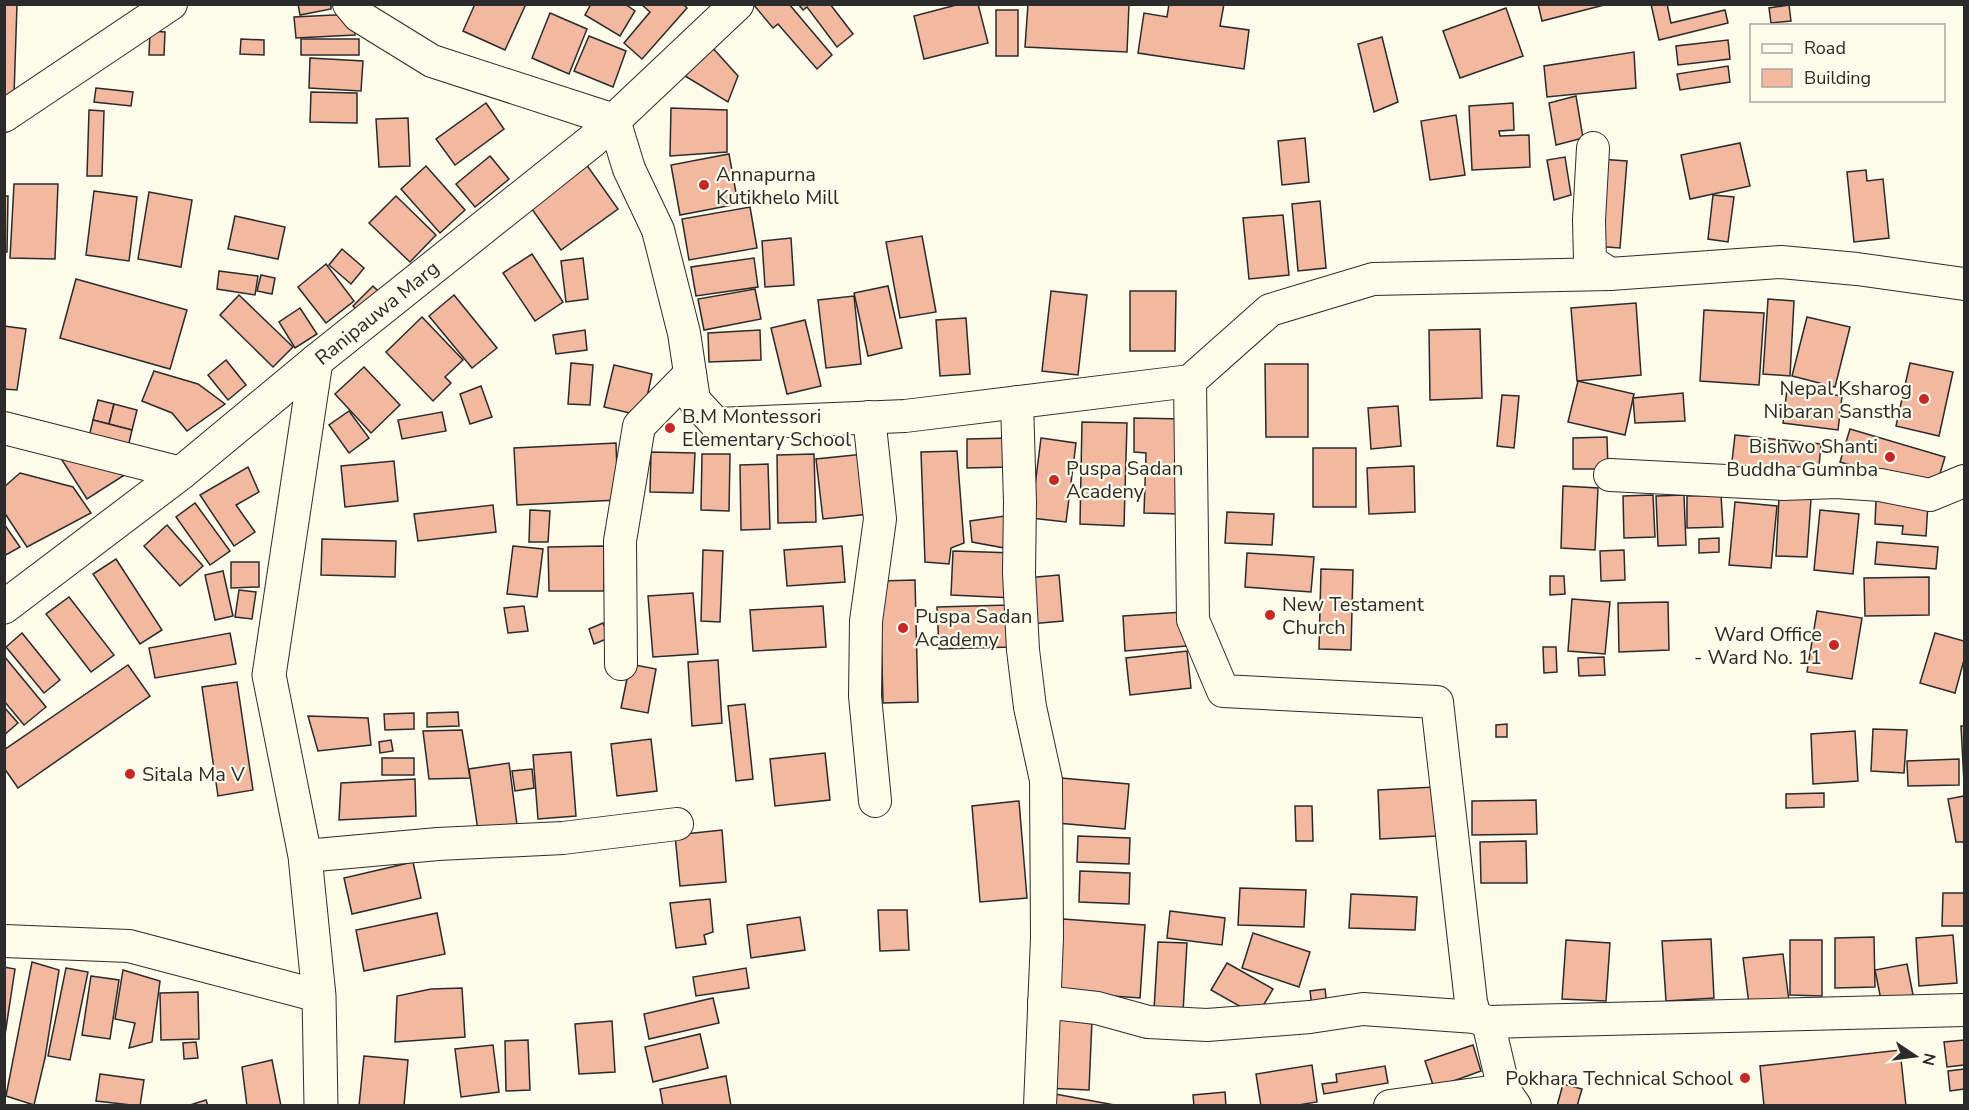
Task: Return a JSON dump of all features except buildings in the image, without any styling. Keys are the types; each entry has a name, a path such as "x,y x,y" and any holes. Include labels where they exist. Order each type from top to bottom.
{"main road":[{"name":"Ranipauwa Marg","path":"4,607 181,473 316,361 593,140 737,4"},
{"path":"316,361 269,675 305,856 319,996 321,1106"}],"street":[{"path":"4,116 171,4"},
{"path":"349,4 359,16 432,61 614,120 629,169 658,230 684,333 694,400 716,424 904,416 1190,381 1270,310 1373,279 1610,274 1781,262 1857,269 1965,284"},
{"path":"1593,148 1589,220 1590,261 1610,274"},
{"path":"621,664 620,541 639,426 690,374"},
{"path":"1190,381 1193,620 1222,691 1437,702 1471,1002 1481,1019 1509,1097 1390,1106"},
{"path":"1017,402 1020,502 1019,573 1023,650 1030,707 1046,780 1047,927 1040,1106"},
{"path":"869,417 880,519 866,621 865,696 875,801"},
{"path":"4,428 181,473"},
{"path":"1610,475 1783,484 1836,482 1880,485 1930,495 1965,481"},
{"path":"305,856 438,844 563,838 677,824"},
{"path":"4,941 129,946 319,996"},
{"path":"1044,1002 1097,1008 1148,1022 1207,1025 1310,1017 1363,1009 1481,1019 1965,1010"}],"place":[{"name":"Annapurna Kutikhelo Mill","path":"704,185"},
{"name":"Nepal Ksharog Nibaran Sanstha","path":"1924,399"},
{"name":"B.M Montessori Elementary School","path":"670,428"},
{"name":"Bishwo Shanti Buddha Gumnba","path":"1890,457"},
{"name":"Puspa Sadan Acadeny","path":"1054,480"},
{"name":"New Testament Church","path":"1270,615"},
{"name":"Puspa Sadan Academy","path":"903,628"},
{"name":"Ward Office - Ward No. 11","path":"1834,645"},
{"name":"Sitala Ma V","path":"130,774"},
{"name":"Pokhara Technical School","path":"1745,1078"}]}
